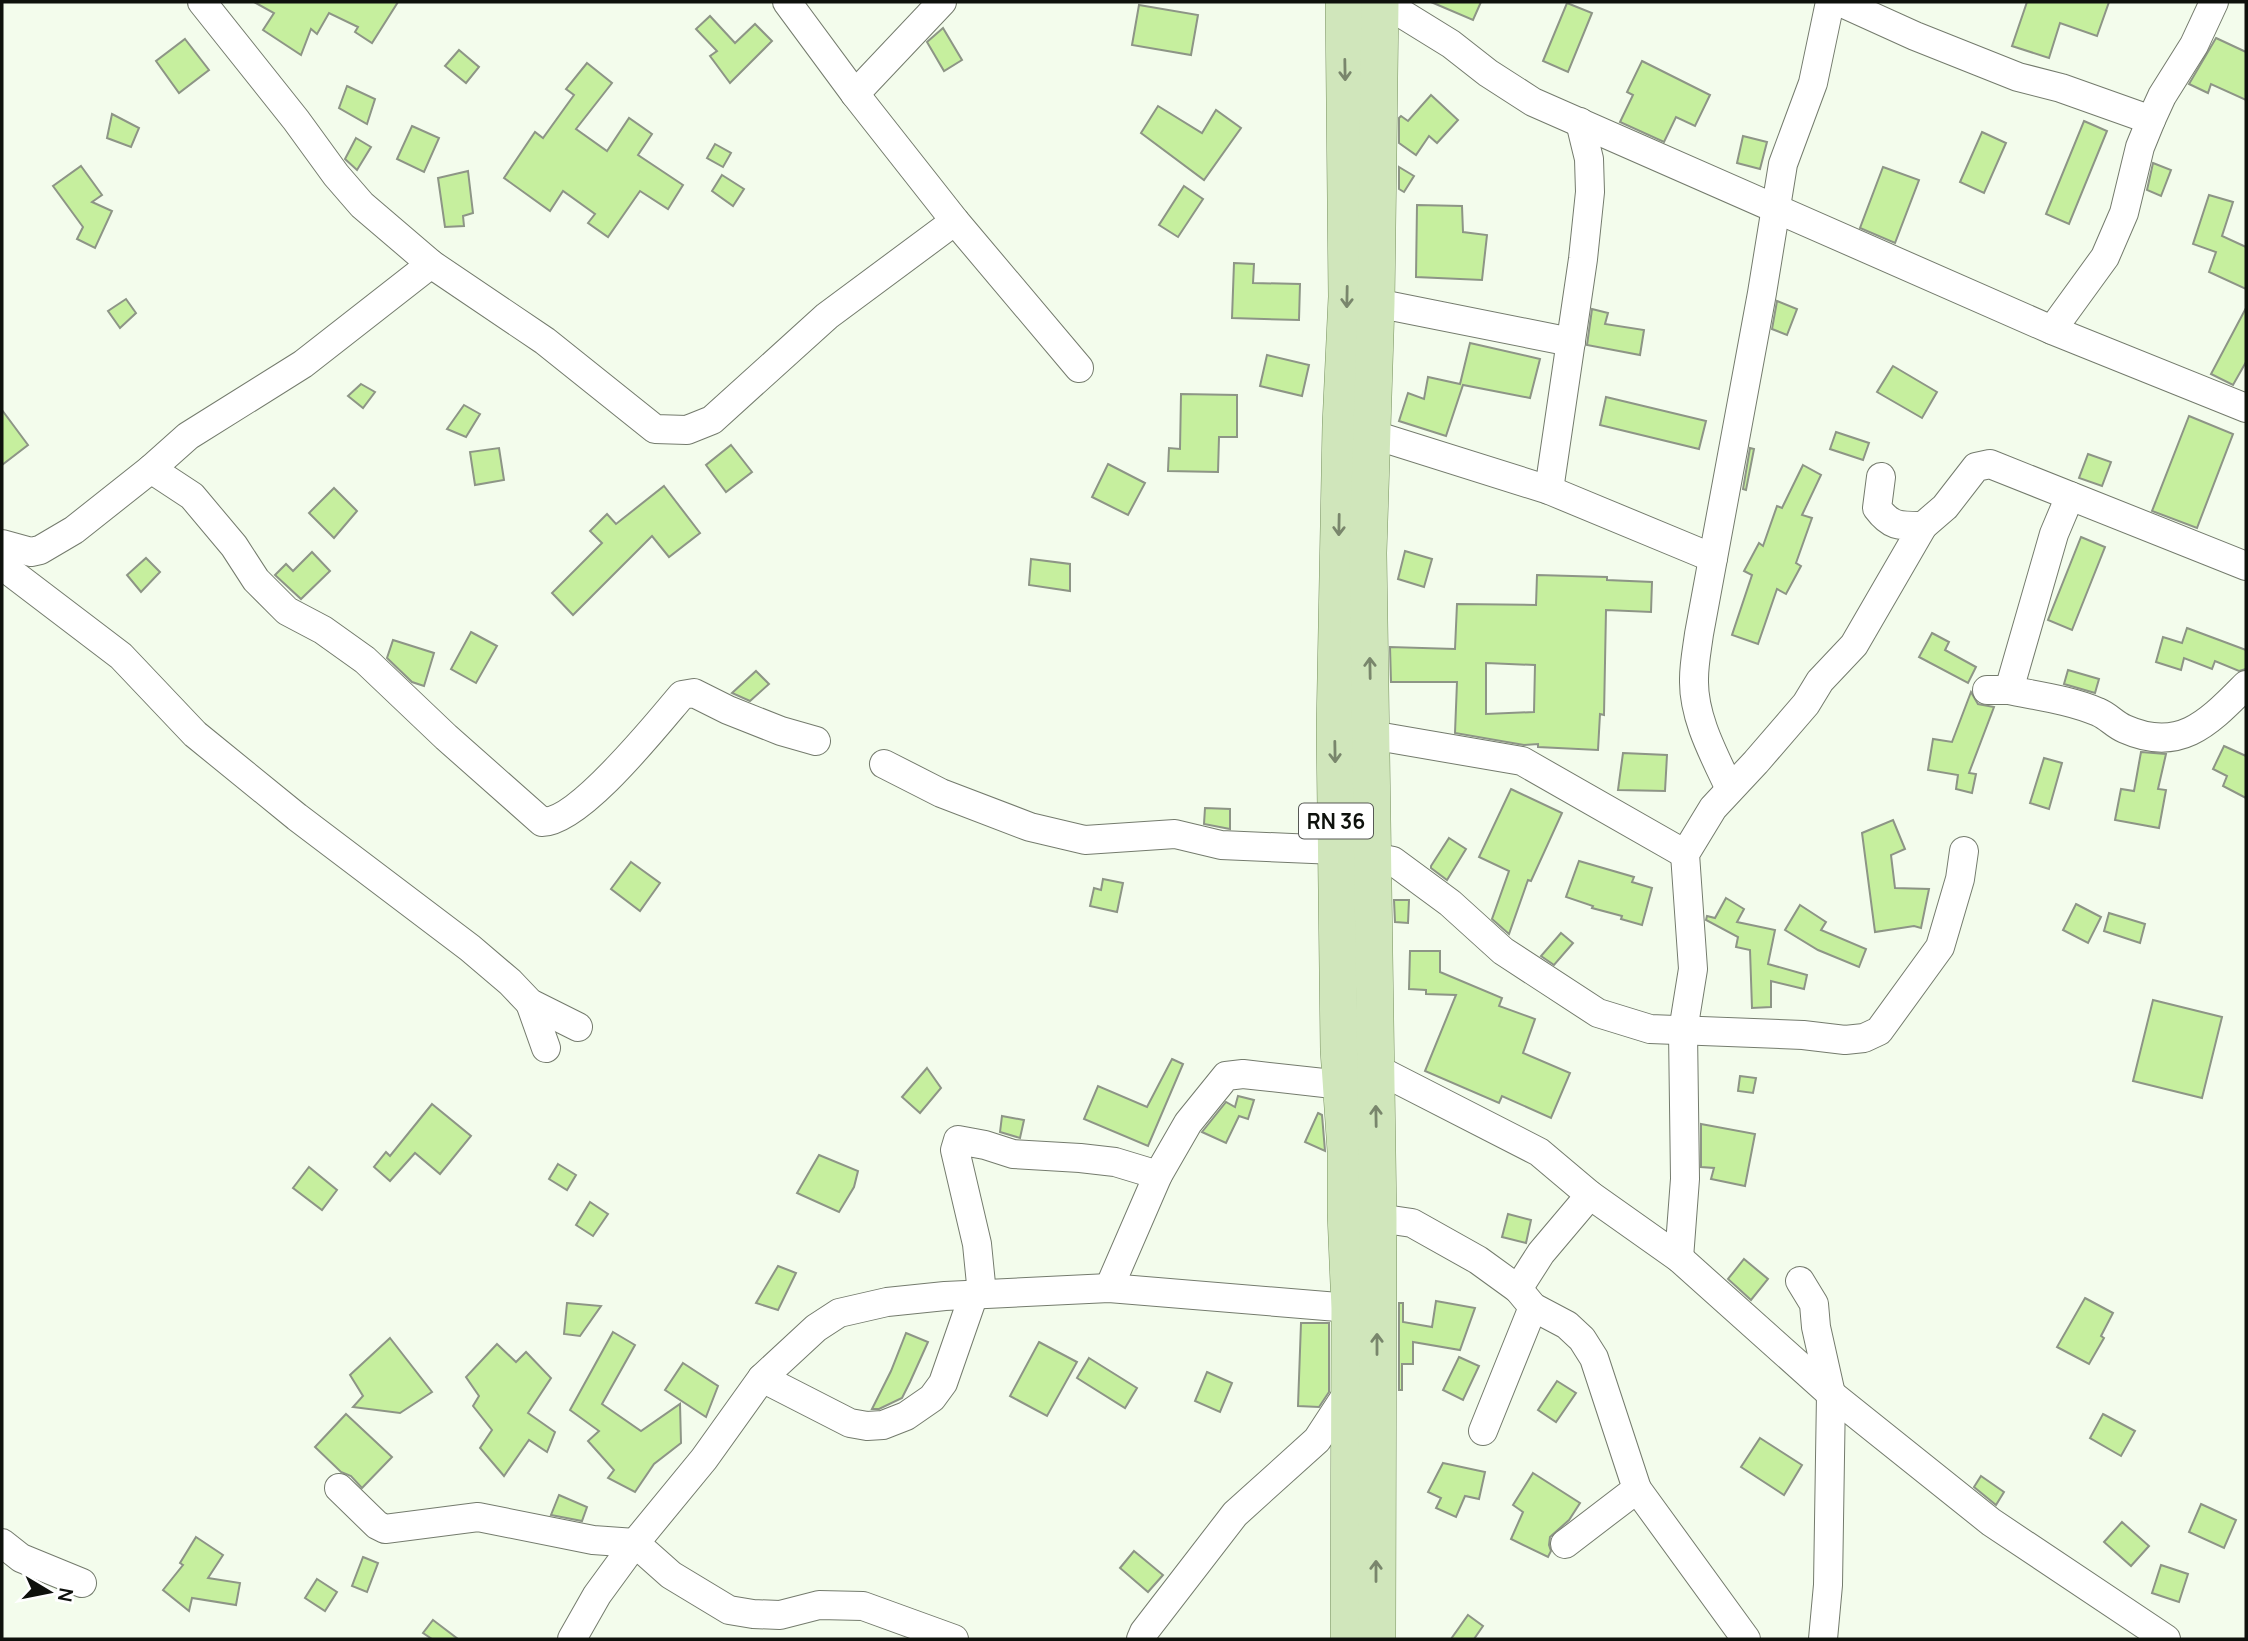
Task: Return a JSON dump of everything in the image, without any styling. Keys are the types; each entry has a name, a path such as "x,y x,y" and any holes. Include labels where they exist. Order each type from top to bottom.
{"main road":[{"name":"RN 36","path":"1344,2 1347,297 1341,425 1335,729 1339,1050 1350,1308 1349,1639"},
{"name":"RN 36","path":"1377,1639 1378,1218 1368,553 1376,303 1381,2"}],"street":[{"path":"202,2 362,205 430,264 545,341 655,429 687,430 712,420 827,316 956,220"},
{"path":"787,2 855,94 1079,368"},
{"path":"855,94 942,2"},
{"path":"1381,2 1451,44 1488,74 1533,102 2052,330 2246,408"},
{"path":"1730,789 1700,720 1695,700 1694,677 1783,164 1813,83 1829,2"},
{"path":"1840,2 1915,36 2018,77 2061,88 2151,120"},
{"path":"2052,330 2105,257 2124,213 2140,147 2151,120 2162,96 2194,45 2214,2"},
{"path":"1549,490 1590,192 1589,159 1580,122"},
{"path":"2,544 22,550 40,550 74,530 188,436 303,365 430,264"},
{"path":"1376,303 1571,342"},
{"path":"1371,434 1549,490 1713,558"},
{"path":"1679,1258 1685,1179 1683,1031 1693,969 1685,854 1713,808 1765,752 1806,704 1820,681 1854,645 1923,526 1945,507 1976,467 1990,464 2246,566"},
{"path":"151,469 192,496 234,546 256,580 287,611 323,631 365,660 446,737 542,822 553,820 601,788 682,695 694,693 781,731 816,741"},
{"path":"1881,477 1877,508 1886,521 1901,526 1923,526"},
{"path":"2070,496 1998,690 2078,705 2101,713 2123,728 2150,737 2174,736 2196,730 2217,715 2246,685"},
{"path":"2,561 12,573 121,656 195,734 329,842 470,948 530,1003 578,1027"},
{"path":"1371,735 1522,761 1685,854"},
{"path":"884,764 953,798 1030,827 1085,840 1175,834 1221,845 1336,850"},
{"path":"1373,857 1394,861 1450,903 1503,951 1598,1013 1650,1029 1803,1035 1845,1040 1864,1038 1879,1031 1940,947 1960,880 1964,850"},
{"path":"530,1003 546,1048"},
{"path":"1375,1068 1539,1152 1590,1195 1679,1258 1831,1394 1991,1522 2166,1639"},
{"path":"1109,1288 1158,1175 1188,1123 1226,1076 1243,1074 1342,1085"},
{"path":"762,1378 850,1423 867,1426 883,1425 906,1416 932,1398 943,1383 978,1294 977,1244 955,1150 958,1140 985,1144 998,1151 1013,1154 1080,1157 1115,1162 1158,1175"},
{"path":"1483,1431 1541,1253 1590,1195"},
{"path":"1378,1218 1412,1223 1478,1260 1582,1339 1594,1358 1637,1489 1746,1639"},
{"path":"1800,1281 1814,1304 1816,1327 1831,1394 1828,1584 1823,1639"},
{"path":"572,1639 597,1595 635,1543 704,1459 762,1378 816,1328 839,1313 887,1302 978,1294 1109,1288 1350,1308"},
{"path":"1141,1639 1235,1514 1317,1440 1351,1388"},
{"path":"339,1488 377,1525 385,1529 478,1517 593,1540 635,1543 671,1575 729,1609 753,1614 780,1615 819,1605 863,1606 954,1639"},
{"path":"1565,1544 1637,1489"},
{"path":"2,1542 22,1558 82,1583"}],"building":[{"path":"254,2 398,2 372,43 355,32 358,27 329,13 317,34 311,29 301,55 263,30 274,13"},
{"path":"1431,2 1481,2 1473,20"},
{"path":"2027,2 2109,2 2097,36 2060,23 2049,58 2012,46"},
{"path":"1567,3 1592,13 1568,72 1543,61"},
{"path":"1139,5 1198,15 1191,55 1132,45"},
{"path":"710,16 735,43 755,24 772,41 730,83 710,56 717,51 696,29"},
{"path":"943,28 962,60 944,71 927,42"},
{"path":"2216,38 2246,52 2246,100 2211,84 2208,93 2189,84"},
{"path":"185,39 209,70 179,93 156,61"},
{"path":"459,50 479,67 466,83 445,66"},
{"path":"1642,61 1710,95 1695,126 1676,117 1664,142 1620,122 1633,95 1627,92"},
{"path":"587,63 612,83 576,129 607,151 629,118 652,134 638,155 683,185 668,209 640,191 608,237 588,223 595,214 563,191 550,211 504,178 535,132 543,138 574,95 566,89"},
{"path":"347,86 375,99 367,124 339,108"},
{"path":"1431,95 1458,120 1437,143 1429,136 1416,155 1399,143 1399,118 1401,116 1408,121"},
{"path":"1158,106 1202,133 1216,110 1241,128 1204,180 1141,133"},
{"path":"112,114 139,128 131,147 107,138"},
{"path":"2084,121 2107,131 2069,224 2046,214"},
{"path":"412,126 439,138 424,172 397,159"},
{"path":"1982,132 2006,143 1984,193 1960,182"},
{"path":"1743,136 1767,142 1760,169 1737,163"},
{"path":"356,138 371,147 357,170 345,159"},
{"path":"715,144 731,153 723,167 707,158"},
{"path":"2153,163 2171,170 2161,196 2147,190"},
{"path":"81,166 102,195 92,202 112,211 95,248 77,239 83,227 53,186"},
{"path":"1399,167 1414,176 1404,192 1399,189"},
{"path":"1883,167 1919,180 1895,243 1860,228"},
{"path":"468,171 473,213 463,216 464,226 445,227 438,178"},
{"path":"722,175 744,189 733,206 712,191"},
{"path":"1184,186 1203,199 1178,237 1159,225"},
{"path":"2209,195 2233,202 2222,236 2246,247 2246,289 2209,272 2216,252 2193,244"},
{"path":"1417,205 1462,206 1463,232 1487,235 1482,280 1416,277"},
{"path":"1234,263 1254,264 1253,283 1300,284 1299,320 1232,318"},
{"path":"126,299 136,313 120,328 108,311"},
{"path":"1777,301 1797,309 1787,335 1772,329"},
{"path":"2246,308 2246,362 2233,385 2211,374"},
{"path":"1592,309 1608,313 1605,324 1644,330 1640,355 1587,345"},
{"path":"1470,343 1540,359 1530,398 1463,385 1446,436 1399,421 1408,393 1424,399 1428,377 1460,384"},
{"path":"1267,355 1309,365 1302,396 1260,386"},
{"path":"1893,366 1937,392 1922,418 1877,392"},
{"path":"361,384 375,392 363,408 348,396"},
{"path":"1181,394 1237,395 1237,437 1219,437 1218,472 1168,471 1169,448 1180,449"},
{"path":"1606,397 1706,421 1699,449 1600,425"},
{"path":"464,405 480,414 466,437 447,429"},
{"path":"2,410 28,445 2,465"},
{"path":"2189,416 2233,434 2197,528 2152,511"},
{"path":"1836,432 1869,443 1863,460 1830,449"},
{"path":"731,445 752,472 726,492 706,465"},
{"path":"499,448 504,480 475,485 470,452"},
{"path":"1750,448 1754,449 1746,490 1743,489"},
{"path":"2088,454 2111,462 2102,486 2079,478"},
{"path":"1108,464 1145,483 1128,515 1092,497"},
{"path":"1803,465 1821,475 1802,515 1812,518 1796,563 1801,566 1786,594 1777,589 1758,644 1732,635 1752,575 1744,571 1759,543 1763,546 1777,506 1782,508"},
{"path":"664,486 700,533 669,557 652,536 573,615 552,593 602,543 590,531 607,514 616,524"},
{"path":"334,488 357,511 334,538 309,513"},
{"path":"2081,537 2105,547 2072,630 2048,620"},
{"path":"1405,551 1432,559 1424,587 1398,579"},
{"path":"312,552 330,571 301,599 275,575 286,564 293,571"},
{"path":"146,558 160,572 141,592 127,575"},
{"path":"1031,559 1070,564 1070,591 1029,585"},
{"path":"1537,575 1607,577 1607,580 1652,582 1651,612 1606,610 1604,715 1600,714 1598,750 1538,747 1538,744 1524,745 1455,733 1457,682 1391,682 1390,647 1455,649 1457,604 1536,605","holes":["1486,663 1535,665 1534,712 1486,714"]},
{"path":"2187,628 2246,650 2246,669 2239,671 2215,661 2212,669 2184,658 2181,670 2156,662 2163,637 2182,643"},
{"path":"471,632 497,646 476,683 451,669"},
{"path":"1932,633 1949,642 1945,650 1976,667 1968,683 1919,657"},
{"path":"393,640 434,653 424,686 412,682 387,658"},
{"path":"2068,670 2099,679 2095,693 2064,684"},
{"path":"756,671 769,684 750,701 732,693"},
{"path":"1971,692 1978,704 1994,707 1969,773 1976,774 1972,793 1956,789 1958,775 1928,770 1933,739 1952,742"},
{"path":"2224,746 2246,756 2246,798 2223,786 2227,776 2213,769"},
{"path":"2141,752 2166,754 2158,789 2166,790 2159,828 2115,820 2121,789 2134,791"},
{"path":"1623,753 1667,755 1665,791 1618,790"},
{"path":"2044,758 2062,763 2049,809 2030,803"},
{"path":"1511,789 1562,813 1531,881 1528,880 1509,934 1492,919 1509,871 1479,857"},
{"path":"1205,808 1230,809 1230,829 1204,824"},
{"path":"1893,820 1905,849 1891,855 1895,888 1929,889 1921,928 1914,926 1875,932 1862,833"},
{"path":"1449,838 1466,849 1447,880 1431,866"},
{"path":"1579,861 1634,877 1632,882 1652,888 1642,925 1566,897"},
{"path":"631,862 660,883 640,911 611,889"},
{"path":"1103,879 1123,883 1117,912 1090,906 1094,888 1101,890"},
{"path":"1726,898 1744,909 1737,922 1775,930 1768,964 1807,975 1804,989 1771,981 1771,1007 1752,1008 1750,950 1736,947 1738,937 1706,920 1707,916 1715,918"},
{"path":"1394,900 1409,900 1408,923 1395,922"},
{"path":"2076,904 2101,917 2088,943 2063,930"},
{"path":"1800,905 1826,922 1821,930 1866,949 1859,967 1818,950 1785,930"},
{"path":"2109,913 2145,924 2140,943 2104,931"},
{"path":"1561,933 1573,943 1554,965 1541,956"},
{"path":"1410,951 1440,951 1440,972 1502,998 1499,1006 1535,1019 1523,1053 1570,1073 1551,1118 1502,1096 1499,1103 1425,1071 1456,995 1426,994 1426,990 1409,989"},
{"path":"2153,1000 2222,1017 2202,1098 2133,1081"},
{"path":"1172,1059 1183,1064 1148,1146 1084,1119 1098,1086 1147,1107"},
{"path":"927,1068 941,1088 920,1113 902,1097"},
{"path":"1740,1076 1756,1078 1753,1093 1738,1091"},
{"path":"1238,1096 1254,1100 1248,1119 1239,1116 1226,1143 1202,1132 1226,1102 1235,1107"},
{"path":"432,1104 471,1136 440,1174 415,1153 390,1181 374,1167 386,1152 390,1156"},
{"path":"1318,1113 1322,1115 1325,1151 1305,1142"},
{"path":"1002,1116 1024,1120 1020,1138 1000,1132"},
{"path":"1701,1124 1755,1134 1745,1186 1711,1179 1714,1168 1701,1167"},
{"path":"819,1155 858,1171 854,1187 839,1212 797,1193"},
{"path":"558,1164 576,1175 567,1190 549,1179"},
{"path":"309,1167 337,1190 322,1210 293,1188"},
{"path":"590,1202 608,1214 593,1236 576,1225"},
{"path":"1508,1214 1531,1220 1526,1243 1502,1237"},
{"path":"1744,1259 1768,1279 1751,1300 1728,1279"},
{"path":"778,1266 796,1273 778,1310 756,1303"},
{"path":"2085,1298 2113,1313 2101,1336 2104,1338 2089,1364 2057,1347"},
{"path":"1436,1301 1475,1308 1460,1350 1413,1342 1413,1364 1402,1364 1402,1390 1399,1390 1399,1303 1403,1303 1403,1322 1432,1327"},
{"path":"567,1303 601,1306 580,1336 564,1334"},
{"path":"1301,1323 1329,1323 1329,1392 1319,1407 1298,1406"},
{"path":"613,1332 635,1345 602,1404 641,1431 680,1404 681,1443 654,1464 635,1492 608,1478 614,1470 588,1441 599,1431 570,1410"},
{"path":"906,1333 928,1342 902,1398 879,1409 872,1409 891,1371"},
{"path":"390,1338 432,1392 400,1413 353,1407 363,1396 350,1375"},
{"path":"1039,1342 1077,1362 1047,1416 1010,1396"},
{"path":"497,1344 516,1362 526,1352 551,1378 528,1413 555,1432 547,1452 529,1440 504,1476 480,1448 492,1430 473,1406 479,1396 466,1377"},
{"path":"1459,1357 1479,1366 1463,1400 1443,1390"},
{"path":"1089,1358 1137,1388 1125,1408 1077,1378"},
{"path":"683,1363 718,1386 706,1417 665,1390"},
{"path":"1207,1372 1232,1383 1220,1412 1195,1401"},
{"path":"1557,1381 1576,1393 1556,1422 1538,1410"},
{"path":"346,1414 392,1457 362,1488 315,1447"},
{"path":"2103,1414 2135,1431 2121,1456 2090,1438"},
{"path":"1760,1438 1802,1465 1784,1495 1741,1467"},
{"path":"1443,1463 1485,1472 1479,1499 1465,1496 1456,1517 1436,1508 1441,1498 1428,1492"},
{"path":"1533,1473 1580,1503 1569,1520 1550,1537 1551,1551 1548,1557 1511,1539 1523,1512 1513,1505"},
{"path":"1981,1476 2004,1492 1996,1505 1974,1487"},
{"path":"559,1495 587,1507 582,1521 551,1515"},
{"path":"2201,1504 2236,1520 2224,1548 2189,1532"},
{"path":"2122,1522 2149,1546 2131,1566 2104,1542"},
{"path":"196,1537 223,1555 208,1578 240,1583 236,1605 192,1598 189,1611 163,1590 183,1565 180,1563"},
{"path":"1134,1551 1163,1575 1148,1592 1120,1568"},
{"path":"363,1557 378,1563 367,1592 352,1586"},
{"path":"2161,1565 2188,1574 2179,1602 2152,1593"},
{"path":"317,1579 337,1592 325,1611 305,1598"},
{"path":"1468,1615 1483,1626 1474,1639 1451,1639"},
{"path":"433,1620 458,1639 432,1639 423,1633"}]}
